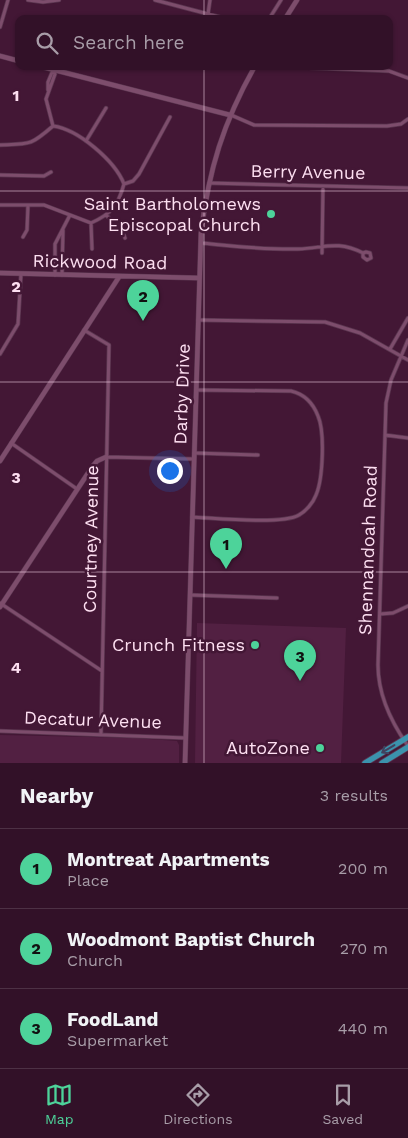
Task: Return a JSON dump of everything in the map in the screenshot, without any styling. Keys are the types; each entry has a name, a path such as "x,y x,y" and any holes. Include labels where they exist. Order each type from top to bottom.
{"highway":[{"path":"365,763 406,739"},
{"path":"382,763 408,747"}],"main road":[{"path":"288,15 297,0"},
{"path":"0,56 15,60"},
{"path":"54,70 230,115"},
{"name":"Darby Drive","path":"185,763 200,243 208,183 221,136 253,70"},
{"name":"Rickwood Road","path":"0,273 199,278"},
{"path":"0,461 118,277"},
{"path":"1,605 77,489 97,461 106,457"}],"street":[{"path":"0,26 8,0"},
{"path":"28,0 43,2 59,0"},
{"path":"156,0 212,15"},
{"path":"208,14 210,0"},
{"path":"272,15 281,0"},
{"path":"53,126 46,99 48,82 54,70"},
{"path":"364,70 389,71 408,78"},
{"path":"86,141 106,108"},
{"path":"230,115 254,125 387,126 396,125 408,119"},
{"path":"124,184 133,181 139,174 170,117"},
{"path":"0,205 54,207 91,223 106,216 121,196 124,184 116,169 86,141 68,130 53,126"},
{"path":"0,145 25,145 35,142 53,126"},
{"path":"0,175 44,176 51,172"},
{"name":"Berry Avenue","path":"208,183 408,188"},
{"path":"322,253 323,186"},
{"path":"23,237 27,230 28,205"},
{"path":"55,274 55,244 70,215"},
{"path":"106,216 122,230 125,238"},
{"path":"91,223 92,249"},
{"path":"62,275 63,229"},
{"path":"200,243 299,249 322,244 348,246 363,253"},
{"path":"0,354 18,324 21,274"},
{"path":"390,349 408,318"},
{"path":"198,320 325,322 352,329 408,360"},
{"name":"Courtney Avenue","path":"83,330 108,345 101,733"},
{"name":"Shennandoah Road","path":"408,340 389,385 386,403 379,684 389,714 406,739 408,747"},
{"path":"192,517 280,520 295,517 306,509 315,498 320,480 321,461 320,420 311,403 300,395 291,391 196,390"},
{"path":"385,435 408,438"},
{"path":"12,443 77,489"},
{"path":"106,457 258,455"},
{"path":"190,595 277,598"},
{"path":"1,605 102,671"},
{"path":"380,614 393,613 408,606"},
{"name":"Decatur Avenue","path":"0,731 101,733 186,738"}],"shaded area":[{"path":"197,623 346,628 341,763 195,763"},
{"path":"0,735 134,738 177,741 179,745 179,763 0,763"}],"place":[{"name":"Saint Bartholomews Episcopal Church","path":"271,214"},
{"name":"Woodmont Baptist Church","path":"143,321"},
{"name":"Montreat Apartments","path":"226,569"},
{"name":"Crunch Fitness","path":"255,645"},
{"name":"FoodLand","path":"300,681"},
{"name":"AutoZone","path":"320,748"}]}
